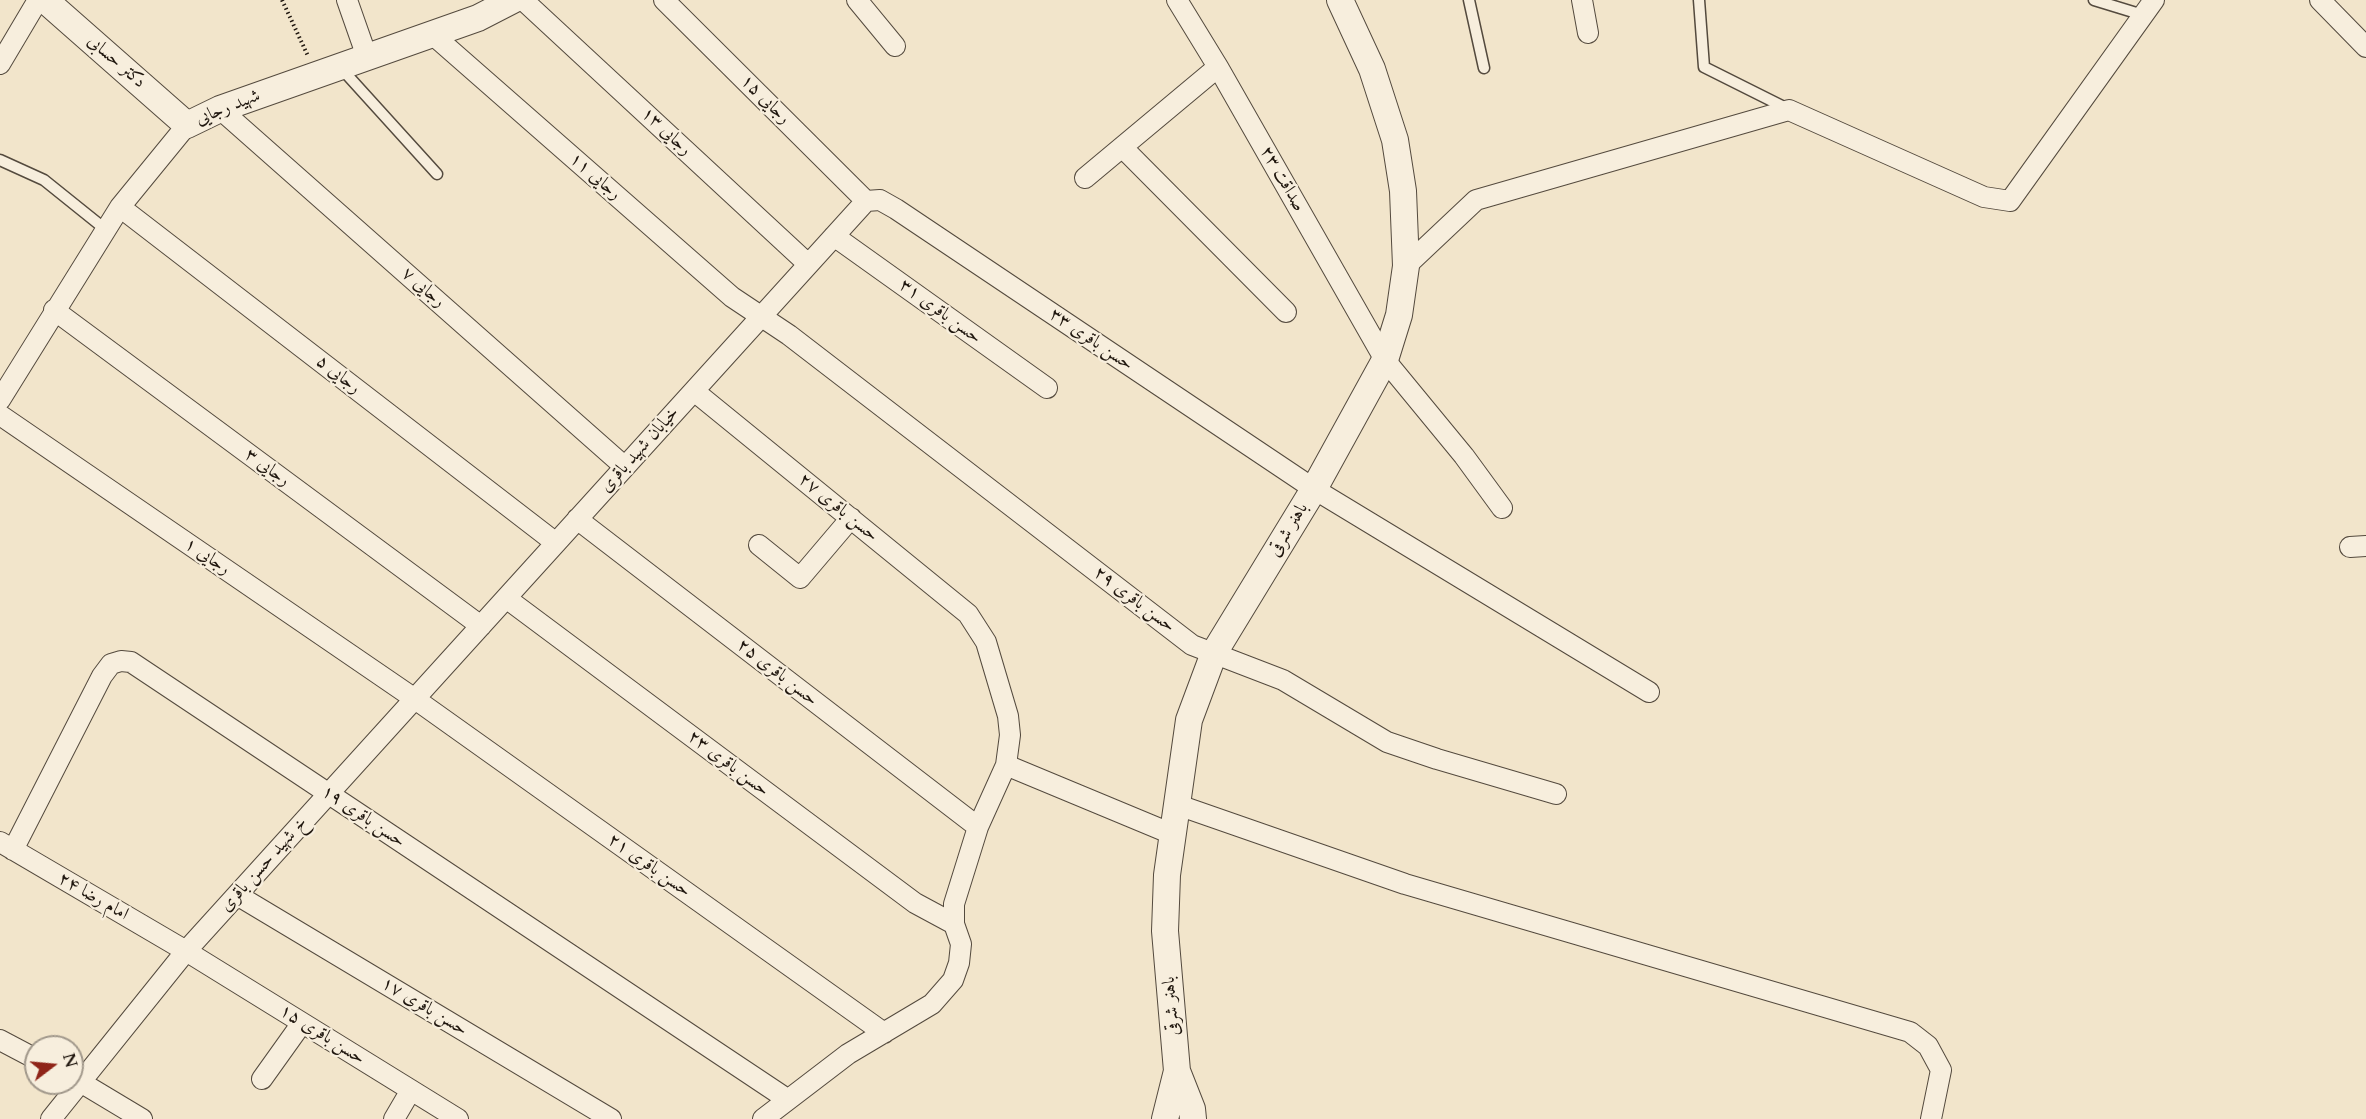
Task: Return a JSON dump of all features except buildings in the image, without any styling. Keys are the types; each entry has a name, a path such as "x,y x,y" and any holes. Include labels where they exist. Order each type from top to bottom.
{"street":[{"path":"0,64 38,0"},
{"name":"دکتر حسابی","path":"45,0 187,125"},
{"path":"347,0 367,57"},
{"name":"شهید رجایی","path":"0,400 105,229 120,207 187,125 220,109 478,18 513,0"},
{"name":"رجایی ۱۳","path":"523,0 808,264"},
{"name":"رجایی ۱۵","path":"664,0 866,201"},
{"path":"857,0 895,46"},
{"name":"صداقت ۲۳","path":"1177,0 1385,360 1464,456 1502,508"},
{"name":"باهنر شرقی","path":"1193,1119 1192,1110 1177,1071 1165,931 1167,875 1189,720 1214,653 1314,489 1385,360 1399,315 1406,266 1403,191 1395,140 1372,69 1340,0"},
{"path":"1582,0 1588,33"},
{"path":"2320,0 2366,47"},
{"path":"1406,266 1476,201 1789,110 1984,197 2010,201 2148,8"},
{"name":"رجایی ۱۱","path":"432,34 732,297 761,316"},
{"path":"1085,178 1218,68"},
{"name":"رجایی ۷","path":"220,109 625,467"},
{"path":"1122,147 1286,312"},
{"name":"حسن باقری ۳۳","path":"866,201 880,200 896,209 1314,489 1649,692"},
{"name":"خیابان شهید باقری","path":"415,699 866,201"},
{"name":"رجایی ۵","path":"120,207 556,543"},
{"name":"حسن باقری ۳۱","path":"834,236 1047,388"},
{"name":"رجایی ۳","path":"54,310 481,626"},
{"name":"حسن باقری ۲۹","path":"761,316 789,335 1192,645 1283,680 1387,742 1556,794"},
{"name":"حسن باقری ۲۷","path":"694,391 968,614 986,642 1008,716 1010,735 1006,765"},
{"name":"رجایی ۱","path":"0,415 415,699"},
{"path":"759,545 800,578 851,518"},
{"name":"حسن باقری ۲۵","path":"577,519 978,827"},
{"name":"حسن باقری ۲۳","path":"506,598 915,903 954,924"},
{"name":"حسن باقری ۱۹","path":"7,846 102,676 111,664 121,660 131,662 787,1099"},
{"name":"خ شهید حسن باقری","path":"186,951 415,699"},
{"name":"حسن باقری ۲۱","path":"415,699 884,1033"},
{"path":"763,1119 848,1054 932,1005 952,980 959,963 961,944 954,924 954,904 978,827 1006,765 1172,834"},
{"path":"1178,804 1405,884 1910,1032 1928,1046 1941,1070 1931,1119"},
{"name":"امام رضا ۲۴","path":"7,846 186,951"},
{"name":"حسن باقری ۱۷","path":"237,895 611,1119"},
{"path":"84,1071 186,951"},
{"name":"حسن باقری ۱۵","path":"186,951 458,1119"},
{"path":"262,1079 302,1023"},
{"path":"0,1040 24,1053"},
{"name":"باهنر شرقی","path":"1165,1119 1177,1071"},
{"path":"84,1085 142,1119"},
{"path":"394,1119 411,1090"},
{"path":"51,1119 66,1095"}],"lane":[{"path":"1468,0 1484,68"},
{"path":"1699,0 1704,67 1789,110"},
{"path":"2094,0 2148,8"},
{"path":"328,71 437,174"},
{"path":"0,159 44,180 105,229"}],"path":[{"path":"282,0 328,71"}]}
